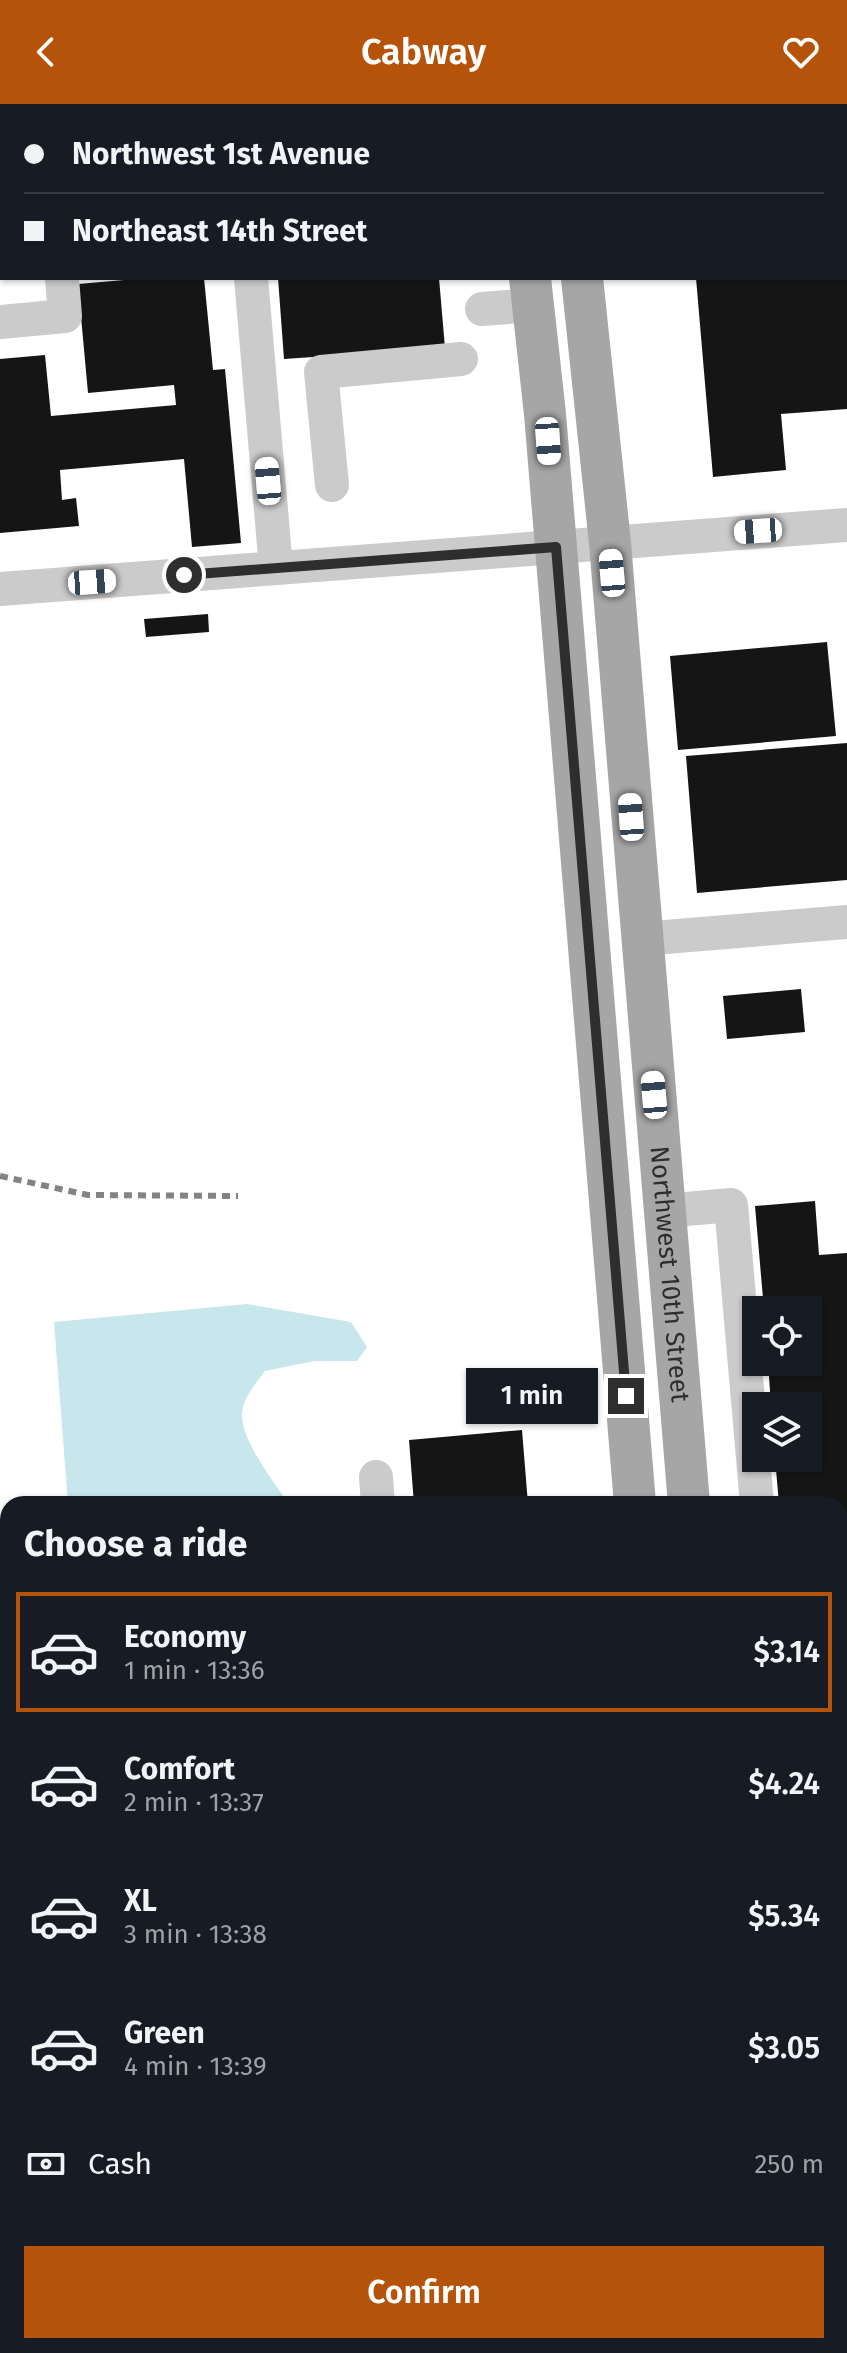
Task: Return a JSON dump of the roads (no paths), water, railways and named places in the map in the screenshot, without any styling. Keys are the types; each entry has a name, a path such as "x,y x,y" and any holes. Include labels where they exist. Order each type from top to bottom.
{"main road":[{"name":"Northwest 10th Street","path":"584,287 610,543 688,1496"},
{"path":"532,292 634,1496"}],"street":[{"path":"0,322 65,316 62,280"},
{"path":"251,280 276,568"},
{"path":"482,309 532,292"},
{"path":"332,485 321,372 461,359"},
{"path":"0,589 847,525"},
{"path":"641,939 847,922"},
{"path":"664,1211 731,1205 756,1496"}],"water":[{"path":"247,1304 351,1322 367,1347 357,1361 314,1361 265,1371 247,1397 242,1415 247,1437 284,1496 67,1496 54,1322"}],"railway":[{"path":"0,1176 88,1195 238,1196"}]}
